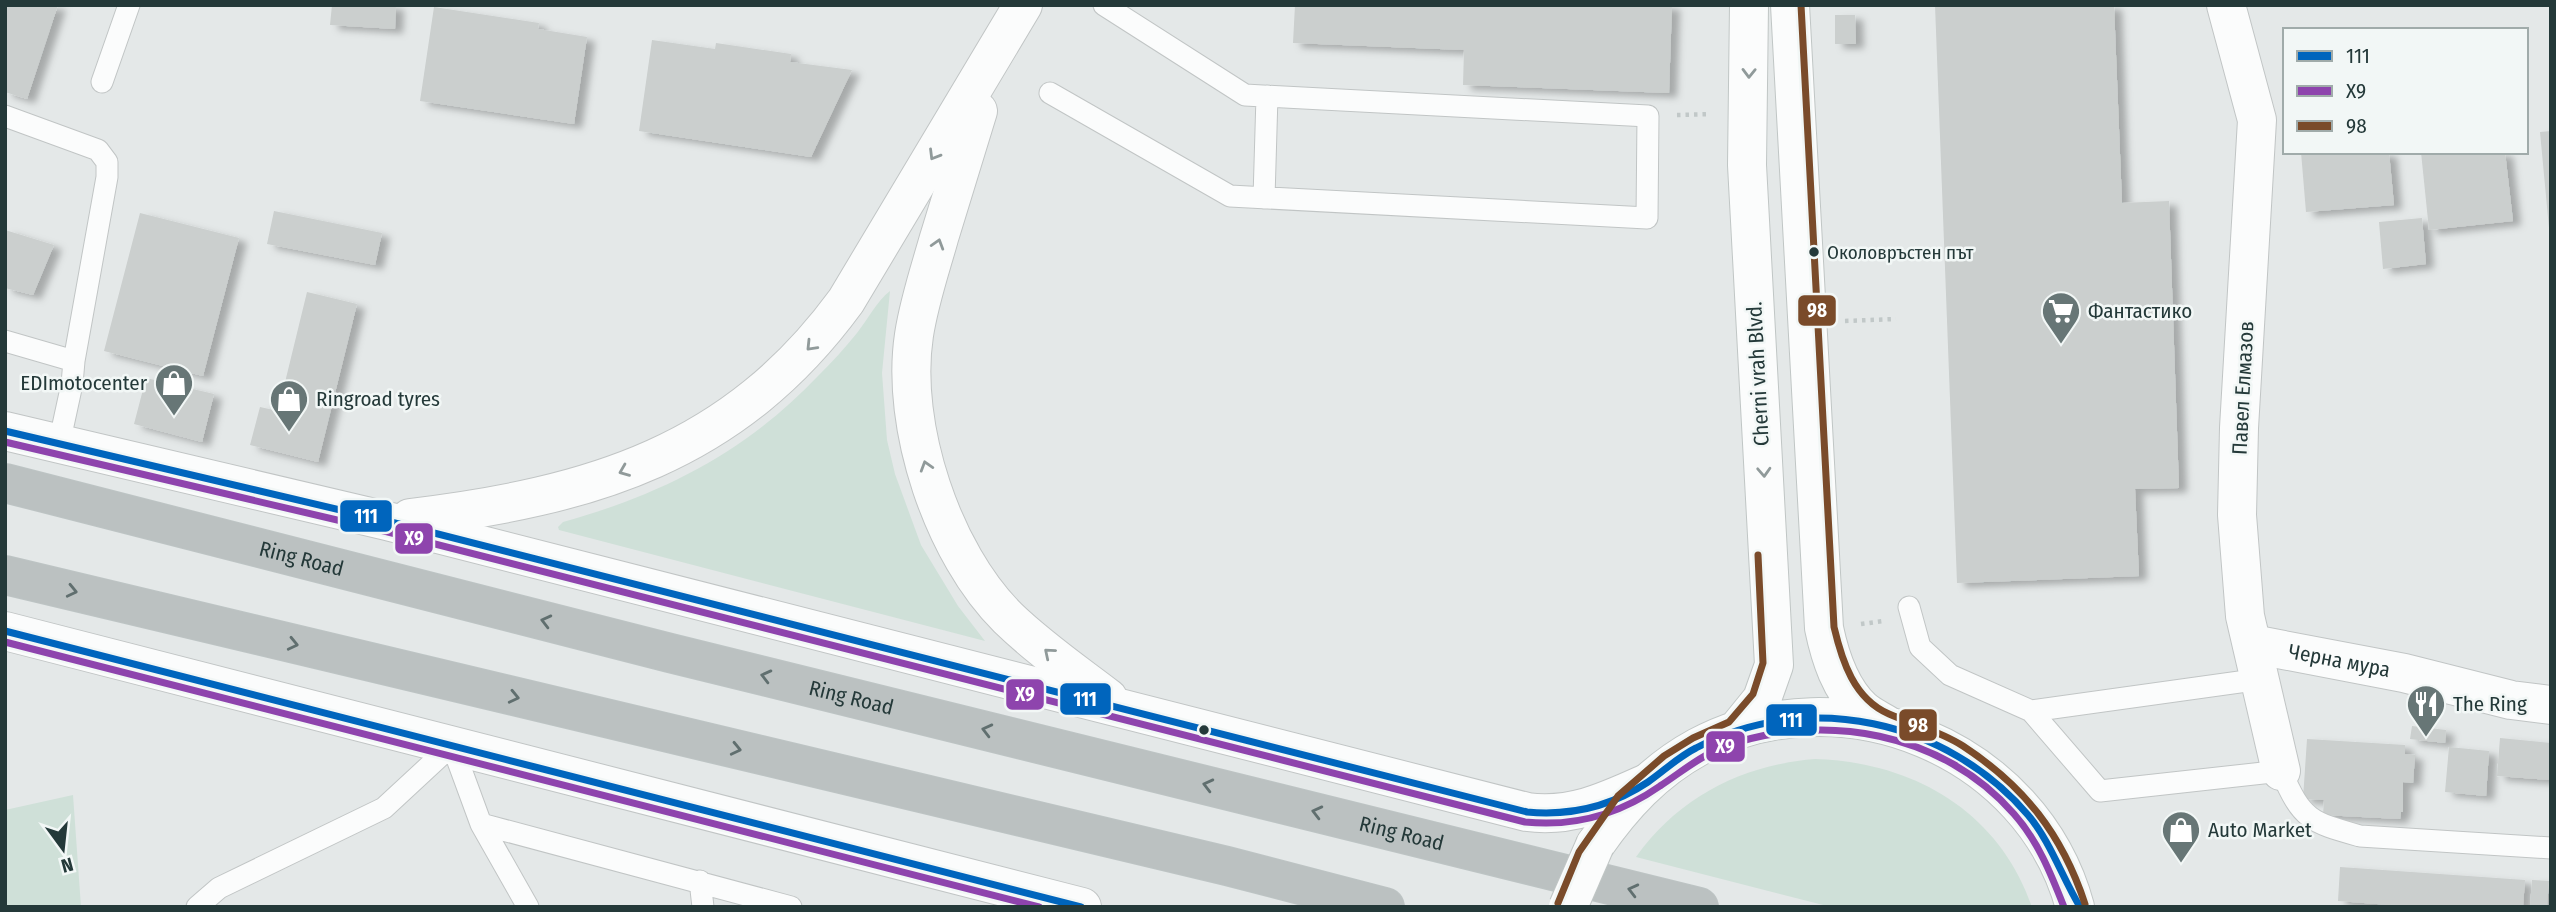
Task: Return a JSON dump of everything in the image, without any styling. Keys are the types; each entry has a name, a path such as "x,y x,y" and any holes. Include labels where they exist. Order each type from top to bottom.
{"highway":[{"name":"Ring Road","path":"5,483 644,646 1699,907"},
{"path":"5,575 1227,866 1385,907"}],"street":[{"path":"387,521 506,505 609,477 708,432 746,406 820,337 846,300 1023,5"},
{"name":"Cherni vrah Blvd.","path":"1736,731 1762,699 1774,665 1747,165 1749,5"},
{"path":"1790,5 1824,628 1831,660 1846,689 1862,709 1887,725"},
{"name":"Павел Елмазов","path":"2226,5 2257,120 2239,428 2237,515 2245,616 2281,771"},
{"path":"995,55 916,324 911,370 914,411 921,449 940,507 977,580 1016,625 1053,657 1123,709"},
{"path":"5,431 387,521 1537,814 1575,812 1647,783"},
{"path":"5,631 1082,907"},
{"name":"Черна мура","path":"2257,662 2404,673 2511,700 2551,705"},
{"path":"1568,907 1595,845 1614,817 1669,765 1697,747 1736,731 1774,721 1811,717 1859,719 1887,725 1941,745 1961,756 1998,783 2038,828 2075,902"}],"lane":[{"path":"102,82 129,5"},
{"path":"1050,93 1230,196 1647,218 1648,116 1245,95 1104,5"},
{"path":"1264,198 1268,96"},
{"path":"5,116 98,150 107,162 72,384 59,444"},
{"path":"5,341 74,361"},
{"path":"1909,607 1920,647 1950,675 2031,711 2100,791 2281,771 2292,797 2309,819 2336,830 2360,836 2551,848"},
{"path":"2031,711 2257,662"},
{"path":"197,907 219,888 384,807 452,746 481,824 528,907"},
{"path":"481,824 791,907"},
{"path":"700,881 703,907"}],"path":[{"path":"1648,116 1723,114"},
{"path":"1843,321 1896,319"}],"shaded area":[{"path":"890,291 882,373 887,440 895,474 921,545 958,606 985,641 559,530 558,527 563,522 600,511 669,484 732,448 762,427 833,360"},
{"path":"1815,759 1851,762 1886,770 1918,782 1948,798 1975,819 1998,844 2017,873 2032,907 1831,907 1636,857 1672,817 1714,788 1762,768"},
{"path":"73,795 81,907 5,907 5,810"}],"building":[{"path":"5,5 58,5 27,99 5,92"},
{"path":"332,5 396,5 395,29 330,25"},
{"path":"1295,5 1672,5 1669,93 1463,85 1464,50 1293,43"},
{"name":"Фантастико","path":"1935,5 2114,5 2122,203 2169,201 2179,488 2135,489 2139,576 1957,583"},
{"path":"434,7 539,23 538,29 587,37 574,124 420,101"},
{"path":"1835,15 1855,15 1856,44 1835,44"},
{"path":"652,40 715,49 716,43 791,54 790,62 852,70 811,157 639,131"},
{"path":"2551,131 2551,228 2549,228 2540,132"},
{"path":"2301,154 2389,154 2394,205 2306,212"},
{"path":"2421,154 2505,154 2513,221 2429,230"},
{"path":"274,211 382,233 375,265 267,244"},
{"path":"140,213 239,238 203,376 104,351"},
{"path":"2422,218 2426,264 2383,269 2379,222"},
{"path":"5,230 54,245 33,295 5,288"},
{"path":"307,292 357,304 318,462 250,445 260,407 278,411"},
{"path":"146,378 214,394 202,442 134,424"},
{"path":"2412,726 2446,730 2445,743 2410,739"},
{"path":"2500,738 2551,743 2551,780 2497,776"},
{"path":"2307,739 2405,745 2405,754 2415,755 2413,783 2403,782 2403,812 2400,819 2323,815 2324,800 2303,799"},
{"path":"2449,747 2489,751 2486,796 2445,792"},
{"path":"2340,867 2525,880 2523,907 2417,907 2338,901"},
{"path":"2532,880 2549,881 2547,907 2530,907"}],"transit line":[{"name":"98","path":"1801,5 1834,627 1841,653 1858,689 1877,707 1963,746 1985,761 2022,795 2065,855 2085,904"},
{"name":"111","path":"5,431 387,521 1527,812 1575,811 1605,803 1648,782 1696,748 1739,730 1783,720 1828,718 1873,724 1917,736 1958,756 1995,782 2036,825 2080,907"},
{"name":"Х9","path":"5,442 384,531 1525,822 1579,820 1613,811 1645,796 1715,751 1761,736 1801,731 1840,731 1879,736 1917,747 1953,764 1985,786 2014,814 2030,835 2049,870 2064,907"},
{"name":"98","path":"1558,903 1579,852 1618,796 1664,756 1693,738 1729,722 1753,694 1763,663 1758,555"},
{"name":"111","path":"5,631 1081,907"},
{"name":"Х9","path":"5,642 1039,907"}],"place":[{"name":"Околовръстен път","path":"1814,252"},
{"name":"Фантастико","path":"2061,345"},
{"name":"EDImotocenter","path":"174,417"},
{"name":"Ringroad tyres","path":"289,433"},
{"name":"The Ring","path":"2426,738"},
{"name":"Auto Market","path":"2181,864"}]}
